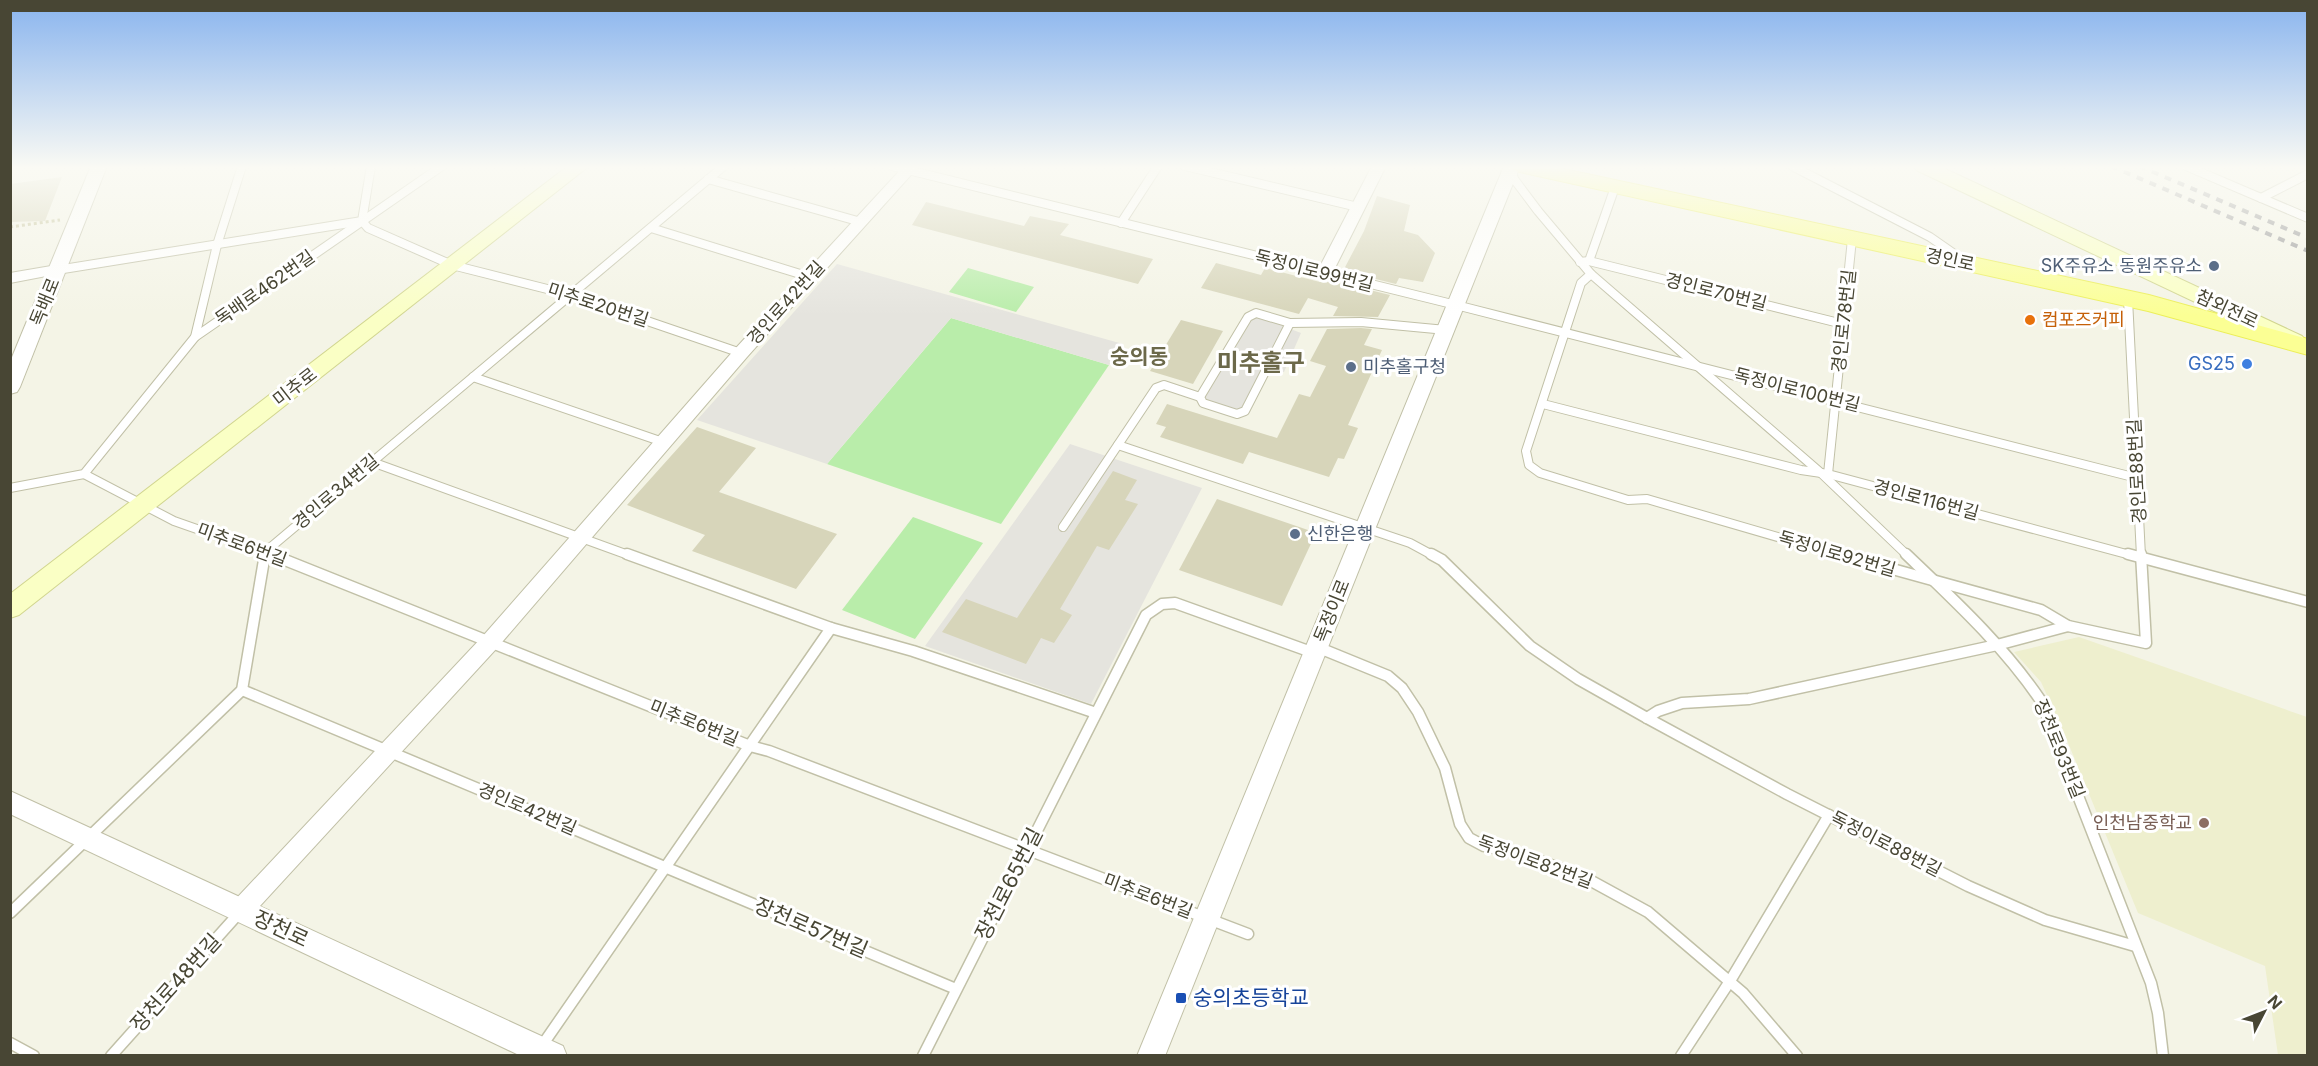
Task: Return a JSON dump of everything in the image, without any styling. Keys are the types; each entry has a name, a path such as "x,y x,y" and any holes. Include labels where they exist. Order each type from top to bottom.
{"main road":[{"name":"미추로","path":"10,608 516,216"},
{"name":"경인로","path":"1746,216 2128,299 2306,346"},
{"name":"참외전로","path":"2029,216 2306,346"}],"street":[{"name":"경인로42번길","path":"241,910 490,642 741,353 866,216"},
{"path":"1324,274 1354,216"},
{"name":"독정이로","path":"1151,1056 1494,216"},
{"name":"독배로","path":"10,387 79,217"},
{"path":"10,278 57,270"},
{"name":"장천로","path":"10,802 542,1053"}],"lane":[{"name":"독배로462번길","path":"195,337 226,216"},
{"path":"363,221 364,216"},
{"path":"363,221 371,216"},
{"name":"경인로34번길","path":"265,552 665,216"},
{"path":"839,216 861,222"},
{"name":"독정이로99번길","path":"1092,216 1456,305"},
{"path":"1121,223 1126,216"},
{"path":"1542,216 1584,261 1591,274 1694,365"},
{"path":"1584,261 1603,216"},
{"path":"1889,216 1930,237 1968,264"},
{"name":"독배로462번길","path":"217,244 363,221"},
{"name":"독배로462번길","path":"84,474 195,337 363,221"},
{"name":"미추로20번길","path":"363,221 368,228 452,265 571,295 741,353"},
{"path":"651,228 810,277"},
{"name":"경인로78번길","path":"1824,473 1835,400 1852,239"},
{"path":"57,270 217,244"},
{"name":"경인로70번길","path":"1584,261 1844,324"},
{"path":"1543,404 1581,283 1591,274"},
{"name":"경인로88번길","path":"2128,299 2146,643"},
{"name":"독정이로100번길","path":"1456,305 2138,478"},
{"path":"1200,397 1248,317 1256,314 1290,323 1361,322 1446,330"},
{"path":"1063,526 1156,388 1164,385 1200,397 1203,403 1237,414 1245,411 1290,323"},
{"name":"장천로93번길","path":"1694,365 1824,473 1930,578 2025,677 2041,701 2151,983 2158,1013 2163,1056"},
{"path":"473,377 663,442"},
{"name":"독정이로92번길","path":"1543,404 1526,451 1529,465 1540,473 1628,500 1647,499 2041,610 2068,626 2146,643"},
{"name":"경인로116번길","path":"1543,404 1824,473 2307,602"},
{"name":"독정이로88번길","path":"1118,445 1410,543 1442,560 1530,646 1578,679 1647,718 1968,886 2045,920 2135,946"},
{"path":"372,462 831,628 913,651 1096,713"},
{"path":"10,488 84,474"},
{"name":"미추로6번길","path":"84,474 174,521 265,552 750,746 769,751 1248,934"},
{"path":"10,913 242,690 265,552"},
{"name":"장천로65번길","path":"922,1056 1146,615 1162,604 1175,603 1316,650"},
{"path":"1647,718 1656,711 1682,704 1709,699 1749,699 1996,645 2068,626"},
{"path":"542,1053 665,867 831,628"},
{"name":"독정이로82번길","path":"1316,650 1388,676 1402,688 1418,712 1445,768 1460,824 1469,838 1484,846 1518,853 1584,878 1647,912 1730,981 1797,1056"},
{"path":"242,690 389,752"},
{"name":"경인로42번길","path":"389,752 665,867"},
{"path":"1681,1056 1730,981 1829,815"},
{"name":"장천로57번길","path":"665,867 956,989"},
{"name":"장천로48번길","path":"111,1056 241,910"},
{"path":"10,1043 33,1056"}],"path":[{"path":"10,227 79,217"}],"shaded area":[{"path":"837,264 1123,344 1109,365 951,318 827,464 697,420"},
{"path":"1256,313 1290,323 1288,328 1301,333 1284,372 1265,372 1245,411 1237,414 1200,397 1248,317"},
{"path":"1070,444 1202,488 1091,704 925,646"},
{"name":"인천남중학교","path":"2079,637 2307,717 2307,1055 2278,1055 2265,966 2138,913 2041,682 2014,652"}],"green space":[{"path":"968,268 1034,287 1016,312 949,292"},
{"path":"951,318 1109,365 1001,524 827,464"},
{"path":"913,517 983,543 915,639 842,610"}],"building":[{"path":"10,216 47,216 45,221 10,222"},
{"path":"918,216 982,216 1024,226 1030,216 1069,224 1060,235 1153,259 1138,284 912,225"},
{"path":"1370,216 1408,216 1404,231 1418,235 1435,253 1423,282 1399,278 1396,284 1343,271"},
{"path":"1216,263 1261,275 1265,268 1320,282 1325,279 1390,295 1378,317 1333,316 1338,307 1308,298 1299,314 1201,288"},
{"path":"1181,320 1223,331 1193,384 1150,371"},
{"path":"1327,329 1372,329 1364,345 1382,350 1348,425 1358,428 1344,459 1338,458 1329,477 1249,452 1243,464 1160,437 1166,427 1156,424 1167,404 1277,438 1299,394 1310,397 1326,366 1310,361"},
{"path":"697,427 756,448 719,492 837,534 796,589 692,551 705,535 627,505"},
{"path":"1113,471 1137,480 1125,500 1138,504 1109,550 1097,546 1060,609 1072,615 1054,643 1041,638 1026,664 942,632 966,599 1017,618"},
{"path":"1217,499 1308,530 1315,535 1282,606 1179,570"}],"railway":[{"path":"2226,216 2308,251"},
{"path":"2256,216 2308,238"}],"place":[{"name":"SK주유소 동원주유소","path":"2214,266"},
{"name":"컴포즈커피","path":"2030,320"},
{"name":"GS25","path":"2247,364"},
{"name":"미추홀구청","path":"1351,367"},
{"name":"신한은행","path":"1295,534"},
{"name":"인천남중학교","path":"2204,823"},
{"name":"숭의초등학교","path":"1181,998"}],"district":[{"name":"숭의동","path":"1139,357"},
{"name":"미추홀구","path":"1261,363"}]}
